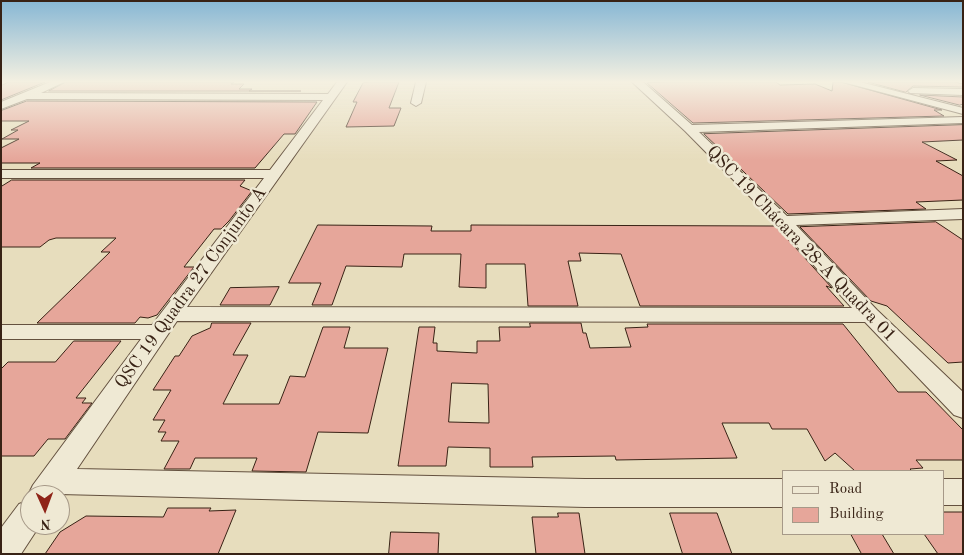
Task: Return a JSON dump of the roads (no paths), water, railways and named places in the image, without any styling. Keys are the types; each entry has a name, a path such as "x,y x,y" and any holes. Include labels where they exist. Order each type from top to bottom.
{"street":[{"name":"QSC 19 Quadra 27 Conjunto A","path":"50,485 158,332 323,108"},
{"name":"QSC 19 Chácara 28-A Quadra 01","path":"666,108 783,221 870,315 963,408"},
{"path":"950,108 963,111"},
{"path":"689,129 963,120"},
{"path":"1,174 273,174"},
{"path":"783,221 963,214"},
{"path":"172,314 870,315"},
{"path":"1,332 158,332"},
{"path":"70,488 585,494 782,493"},
{"path":"944,492 963,492"},
{"path":"2,554 20,528"}]}
